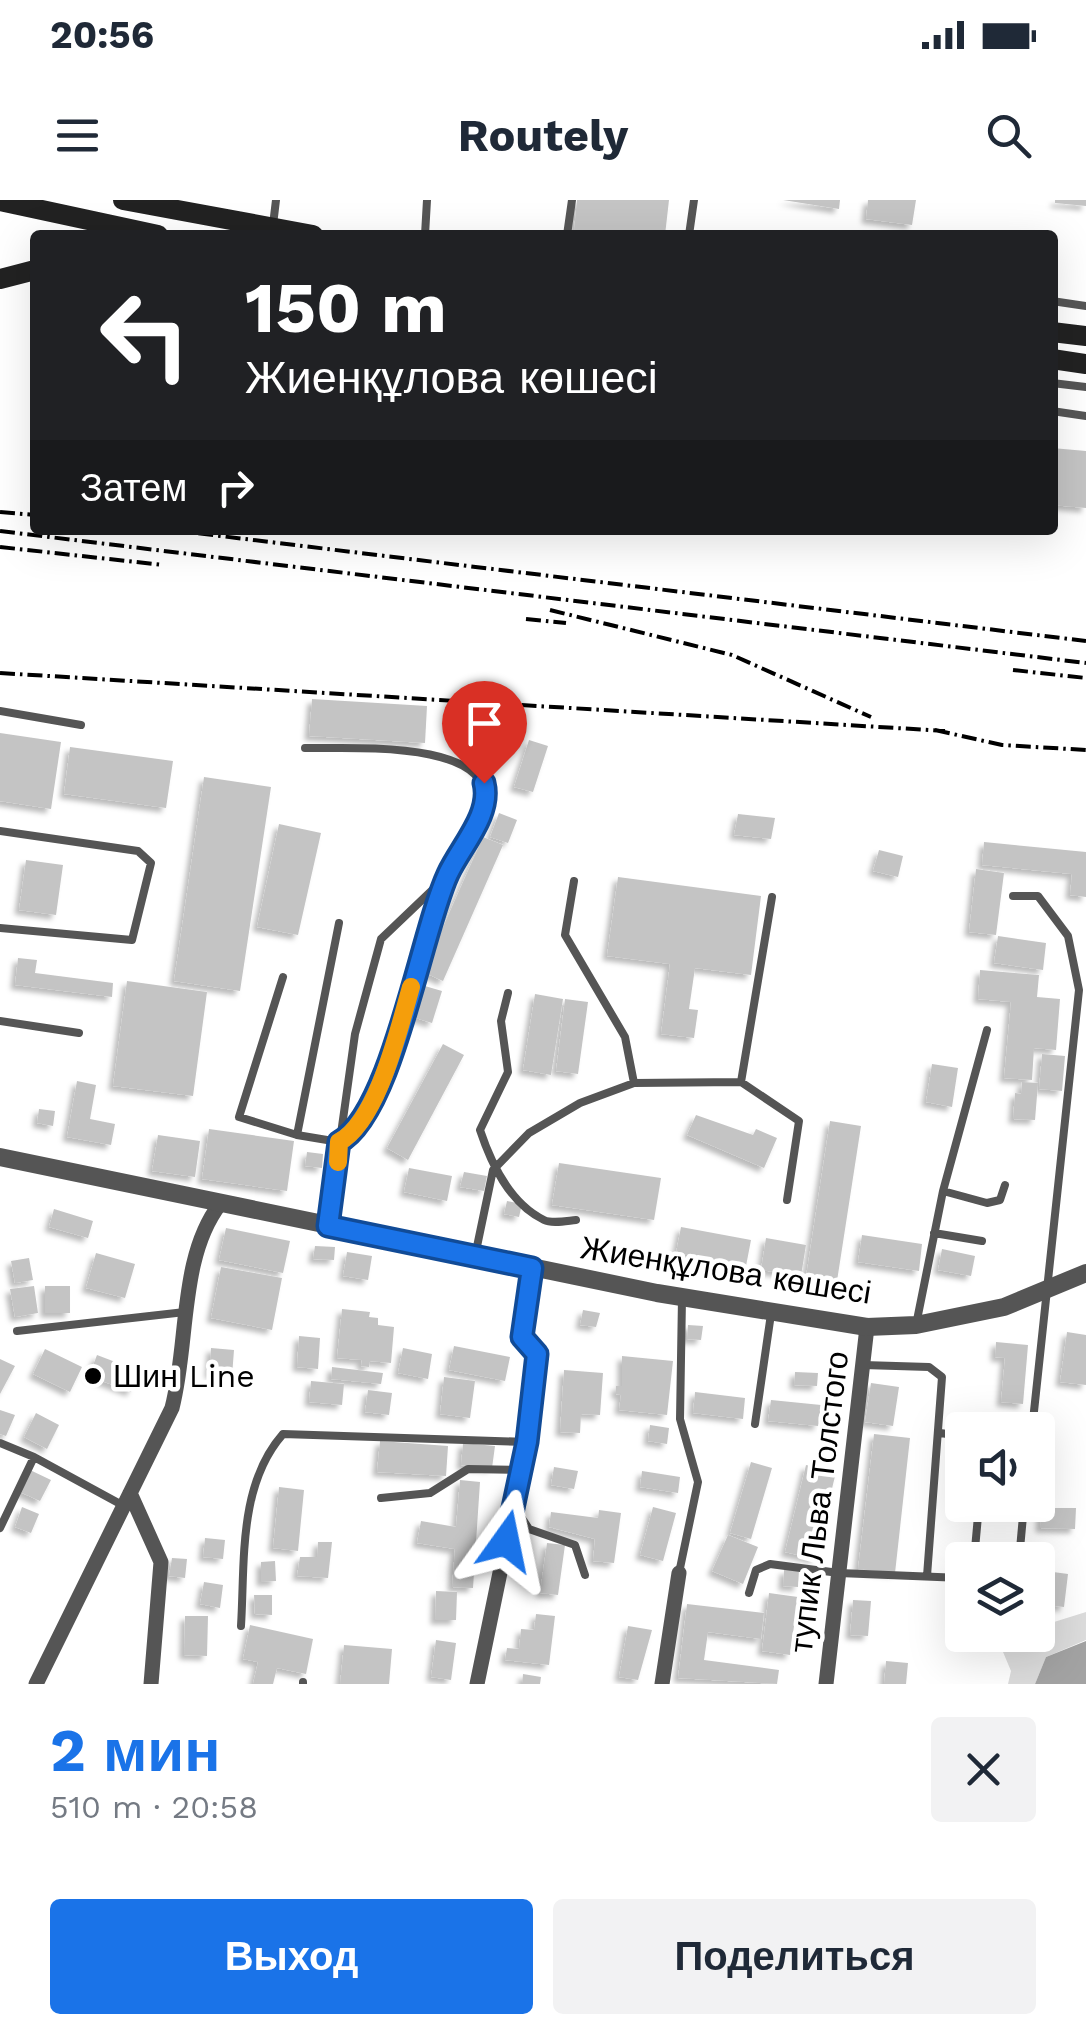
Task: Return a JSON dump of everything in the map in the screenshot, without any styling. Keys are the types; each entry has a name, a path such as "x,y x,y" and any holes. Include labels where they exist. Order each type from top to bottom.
{"main road":[{"path":"123,200 272,230"},
{"path":"0,201 135,230"},
{"path":"0,279 30,271"},
{"path":"1058,333 1086,336"},
{"path":"1058,361 1086,364"}],"street":[{"name":"Жиенқұлова көшесі","path":"0,1157 682,1298 867,1327 916,1325 1004,1307 1086,1272"},
{"path":"36,1684 172,1408 189,1312 192,1267 203,1227 220,1204"},
{"path":"478,1684 527,1442 537,1354 522,1337 532,1268"},
{"name":"тупик Льва Толстого","path":"826,1684 867,1327"},
{"path":"127,1500 162,1562 151,1684"},
{"path":"662,1684 679,1574"}],"lane":[{"path":"272,230 276,200"},
{"path":"424,230 427,200"},
{"path":"568,230 572,200"},
{"path":"691,230 694,200"},
{"path":"1058,302 1086,306"},
{"path":"1058,384 1086,388"},
{"path":"1058,412 1086,416"},
{"path":"0,711 80,726"},
{"path":"282,977 239,1117 296,1135 339,1142 358,1126 392,1053 446,877 485,806 487,794 478,776 429,752 305,748"},
{"path":"0,830 138,850 151,864 132,940 0,928"},
{"path":"328,1226 356,1034 381,939 446,877"},
{"path":"574,881 564,935 625,1037 634,1084"},
{"path":"1013,896 1038,896 1068,936 1079,990 1034,1412"},
{"path":"741,1082 772,897"},
{"path":"296,1135 339,923"},
{"path":"508,994 501,1021 508,1072 480,1130 493,1170 546,1222 576,1220"},
{"path":"0,1021 79,1033"},
{"path":"916,1325 943,1191 988,1030"},
{"path":"475,1256 493,1170 528,1133 580,1103 634,1084 741,1082 799,1121 787,1200"},
{"path":"943,1191 987,1203 1000,1200 1005,1185"},
{"path":"934,1233 982,1241"},
{"path":"679,1574 698,1482 680,1418 682,1298"},
{"path":"17,1332 189,1312"},
{"path":"755,1424 771,1314"},
{"path":"862,1365 937,1370 942,1377 927,1576"},
{"path":"940,1433 945,1434"},
{"path":"241,1626 249,1500 269,1450 283,1434 527,1442"},
{"path":"0,1443 127,1500"},
{"path":"0,1528 34,1457"},
{"path":"381,1498 430,1493 468,1469 521,1470"},
{"path":"514,1505 529,1529 574,1545 584,1575"},
{"path":"750,1593 756,1570 770,1564 839,1573 945,1577"}],"shaded area":[{"path":"1086,1612 1086,1640 1046,1657 1035,1684 1008,1684 1011,1671 1003,1652 1055,1652 1055,1622"},
{"path":"1086,1641 1086,1684 1035,1684 1046,1657"}],"building":[{"path":"577,200 669,200 666,230 574,230"},
{"path":"783,200 840,200 839,209"},
{"path":"868,200 916,200 912,225 866,219"},
{"path":"1086,200 1086,206 1055,203"},
{"path":"1058,449 1086,451 1086,508 1058,506"},
{"path":"312,699 427,706 425,743 309,736"},
{"path":"0,733 61,742 51,809 0,801"},
{"path":"529,740 548,746 533,792 514,787"},
{"path":"70,747 173,761 166,808 64,794"},
{"path":"204,777 271,787 240,991 174,981"},
{"path":"499,813 517,820 508,843 490,837"},
{"path":"738,814 775,818 771,839 734,835"},
{"path":"279,824 321,833 298,935 257,927"},
{"path":"483,837 503,845 443,981 423,972"},
{"path":"984,842 1086,852 1086,897 1070,895 1072,874 982,865"},
{"path":"879,850 903,856 898,877 873,871"},
{"path":"26,860 63,865 56,915 19,910"},
{"path":"976,869 1004,873 996,935 969,932"},
{"path":"618,877 761,896 751,975 695,968 689,1009 698,1010 694,1038 661,1034 670,964 607,956"},
{"path":"998,936 1046,943 1043,970 994,963"},
{"path":"18,958 37,960 35,973 113,983 112,997 15,985"},
{"path":"980,970 1039,975 1037,997 1060,999 1056,1050 1034,1048 1032,1080 1004,1078 1011,1002 978,999"},
{"path":"127,981 207,992 193,1096 113,1086"},
{"path":"418,984 442,991 432,1023 409,1016"},
{"path":"535,994 563,999 551,1075 523,1070"},
{"path":"565,999 588,1002 578,1074 556,1071"},
{"path":"443,1044 464,1055 408,1160 387,1148"},
{"path":"1042,1054 1065,1056 1062,1091 1039,1089"},
{"path":"932,1064 958,1068 952,1107 926,1102"},
{"path":"77,1081 96,1085 90,1119 115,1124 111,1145 67,1137"},
{"path":"1022,1082 1038,1083 1035,1120 1013,1119 1015,1093 1021,1094"},
{"path":"39,1109 55,1111 53,1126 37,1123"},
{"path":"696,1115 753,1135 756,1129 777,1138 764,1168 687,1135"},
{"path":"830,1121 861,1126 837,1281 806,1277"},
{"path":"209,1129 294,1141 287,1191 202,1179"},
{"path":"158,1135 200,1141 195,1177 152,1171"},
{"path":"307,1152 323,1154 322,1168 305,1166"},
{"path":"559,1163 661,1178 654,1220 552,1205"},
{"path":"409,1168 452,1176 447,1201 404,1192"},
{"path":"464,1172 487,1176 484,1191 460,1187"},
{"path":"507,1201 522,1204 519,1217 504,1214"},
{"path":"54,1209 93,1221 88,1238 49,1227"},
{"path":"681,1227 751,1240 746,1266 676,1253"},
{"path":"226,1228 290,1241 283,1273 219,1260"},
{"path":"862,1235 922,1244 919,1271 858,1262"},
{"path":"766,1238 806,1245 801,1276 761,1270"},
{"path":"315,1246 335,1247 334,1260 313,1259"},
{"path":"942,1249 975,1256 971,1276 938,1270"},
{"path":"347,1252 372,1256 368,1280 343,1276"},
{"path":"96,1253 135,1264 125,1298 86,1288"},
{"path":"29,1258 33,1280 15,1283 11,1261"},
{"path":"221,1267 282,1278 272,1330 211,1318"},
{"path":"34,1286 38,1313 15,1317 10,1289"},
{"path":"45,1286 70,1286 70,1313 45,1313"},
{"path":"342,1309 370,1312 369,1317 378,1318 378,1325 394,1327 391,1363 370,1361 369,1367 361,1366 362,1360 337,1358"},
{"path":"583,1310 600,1313 596,1327 580,1325"},
{"path":"688,1325 703,1326 701,1340 687,1339"},
{"path":"1067,1332 1086,1335 1086,1385 1060,1382"},
{"path":"299,1336 320,1338 318,1369 297,1367"},
{"path":"996,1342 1028,1345 1023,1404 1001,1402 1005,1358 995,1357"},
{"path":"454,1346 510,1357 505,1381 449,1370"},
{"path":"211,1348 234,1350 232,1376 209,1374"},
{"path":"403,1348 432,1354 428,1379 398,1373"},
{"path":"45,1349 82,1367 70,1392 33,1374"},
{"path":"97,1355 139,1371 131,1392 89,1376"},
{"path":"622,1356 673,1361 667,1415 619,1410 621,1395 616,1394 616,1386 622,1386"},
{"path":"0,1359 15,1366 0,1394"},
{"path":"332,1367 383,1373 381,1384 331,1379"},
{"path":"564,1370 603,1373 600,1415 581,1414 580,1433 560,1432"},
{"path":"795,1372 818,1373 817,1386 794,1385"},
{"path":"444,1377 475,1381 470,1418 440,1414"},
{"path":"311,1381 344,1384 342,1405 309,1402"},
{"path":"871,1383 899,1387 893,1426 865,1422"},
{"path":"368,1390 392,1393 389,1415 365,1412"},
{"path":"695,1392 745,1398 743,1419 693,1413"},
{"path":"771,1400 821,1405 818,1426 768,1421"},
{"path":"0,1410 15,1415 6,1436 0,1434"},
{"path":"36,1413 59,1425 47,1449 24,1437"},
{"path":"650,1425 669,1428 667,1444 648,1441"},
{"path":"874,1434 910,1438 895,1573 858,1569"},
{"path":"380,1441 448,1446 446,1476 377,1472"},
{"path":"463,1443 495,1446 492,1468 461,1465"},
{"path":"751,1462 772,1468 751,1539 730,1533"},
{"path":"806,1465 836,1472 815,1559 785,1552"},
{"path":"554,1467 578,1471 574,1489 551,1485"},
{"path":"30,1470 51,1480 40,1501 20,1492"},
{"path":"642,1471 680,1477 678,1493 640,1487"},
{"path":"460,1480 480,1482 473,1588 452,1587 455,1549 417,1543 421,1521 456,1527"},
{"path":"279,1487 304,1490 298,1551 273,1548"},
{"path":"22,1507 39,1514 31,1533 15,1527"},
{"path":"653,1507 676,1513 663,1561 640,1555"},
{"path":"1055,1508 1076,1508 1075,1529 1040,1528 1040,1522 1055,1522"},
{"path":"599,1510 621,1513 614,1563 593,1561 595,1539 549,1527 551,1512 598,1518"},
{"path":"728,1535 758,1547 743,1584 712,1571"},
{"path":"205,1538 225,1540 223,1559 203,1557"},
{"path":"318,1542 332,1542 328,1578 297,1576 300,1557 317,1557"},
{"path":"547,1543 565,1545 558,1595 540,1593"},
{"path":"172,1558 187,1559 185,1578 169,1576"},
{"path":"275,1561 276,1581 261,1582 261,1562"},
{"path":"784,1570 799,1570 798,1587 783,1586"},
{"path":"1055,1572 1068,1574 1064,1607 1055,1606"},
{"path":"204,1582 223,1585 220,1608 200,1604"},
{"path":"436,1591 457,1592 456,1620 435,1620"},
{"path":"769,1593 798,1597 790,1655 762,1651"},
{"path":"254,1595 272,1595 272,1615 255,1614"},
{"path":"853,1600 871,1601 868,1636 850,1635"},
{"path":"687,1604 764,1613 761,1639 708,1632 704,1660 779,1670 777,1684 678,1678"},
{"path":"536,1614 555,1616 549,1665 505,1660 507,1648 519,1649 521,1629 534,1630"},
{"path":"185,1616 208,1616 207,1656 184,1655"},
{"path":"250,1625 313,1639 306,1674 277,1668 273,1684 253,1684 258,1662 243,1659"},
{"path":"628,1626 652,1630 638,1680 619,1677"},
{"path":"436,1640 456,1643 451,1680 431,1677"},
{"path":"344,1645 392,1649 389,1684 340,1684"},
{"path":"886,1661 908,1663 906,1684 884,1684"},
{"path":"523,1674 541,1677 540,1684 522,1684"}],"railway":[{"path":"0,512 30,515"},
{"path":"0,531 30,535"},
{"path":"33,535 1086,663"},
{"path":"212,535 1086,641"},
{"path":"0,547 164,565"},
{"path":"550,610 732,655 871,717"},
{"path":"526,619 566,623"},
{"path":"1013,670 1086,678"},
{"path":"0,673 945,731"},
{"path":"935,730 1002,745 1086,750"}],"slow traffic":[{"path":"338,1162 339,1142 358,1126 392,1053 411,987"}],"place":[{"name":"Шин Line","path":"93,1376"}],"route":[{"path":"484,783 485,806 446,877 392,1053 358,1126 339,1142 328,1226 532,1268 522,1337 537,1354 527,1442 506,1541"}]}
